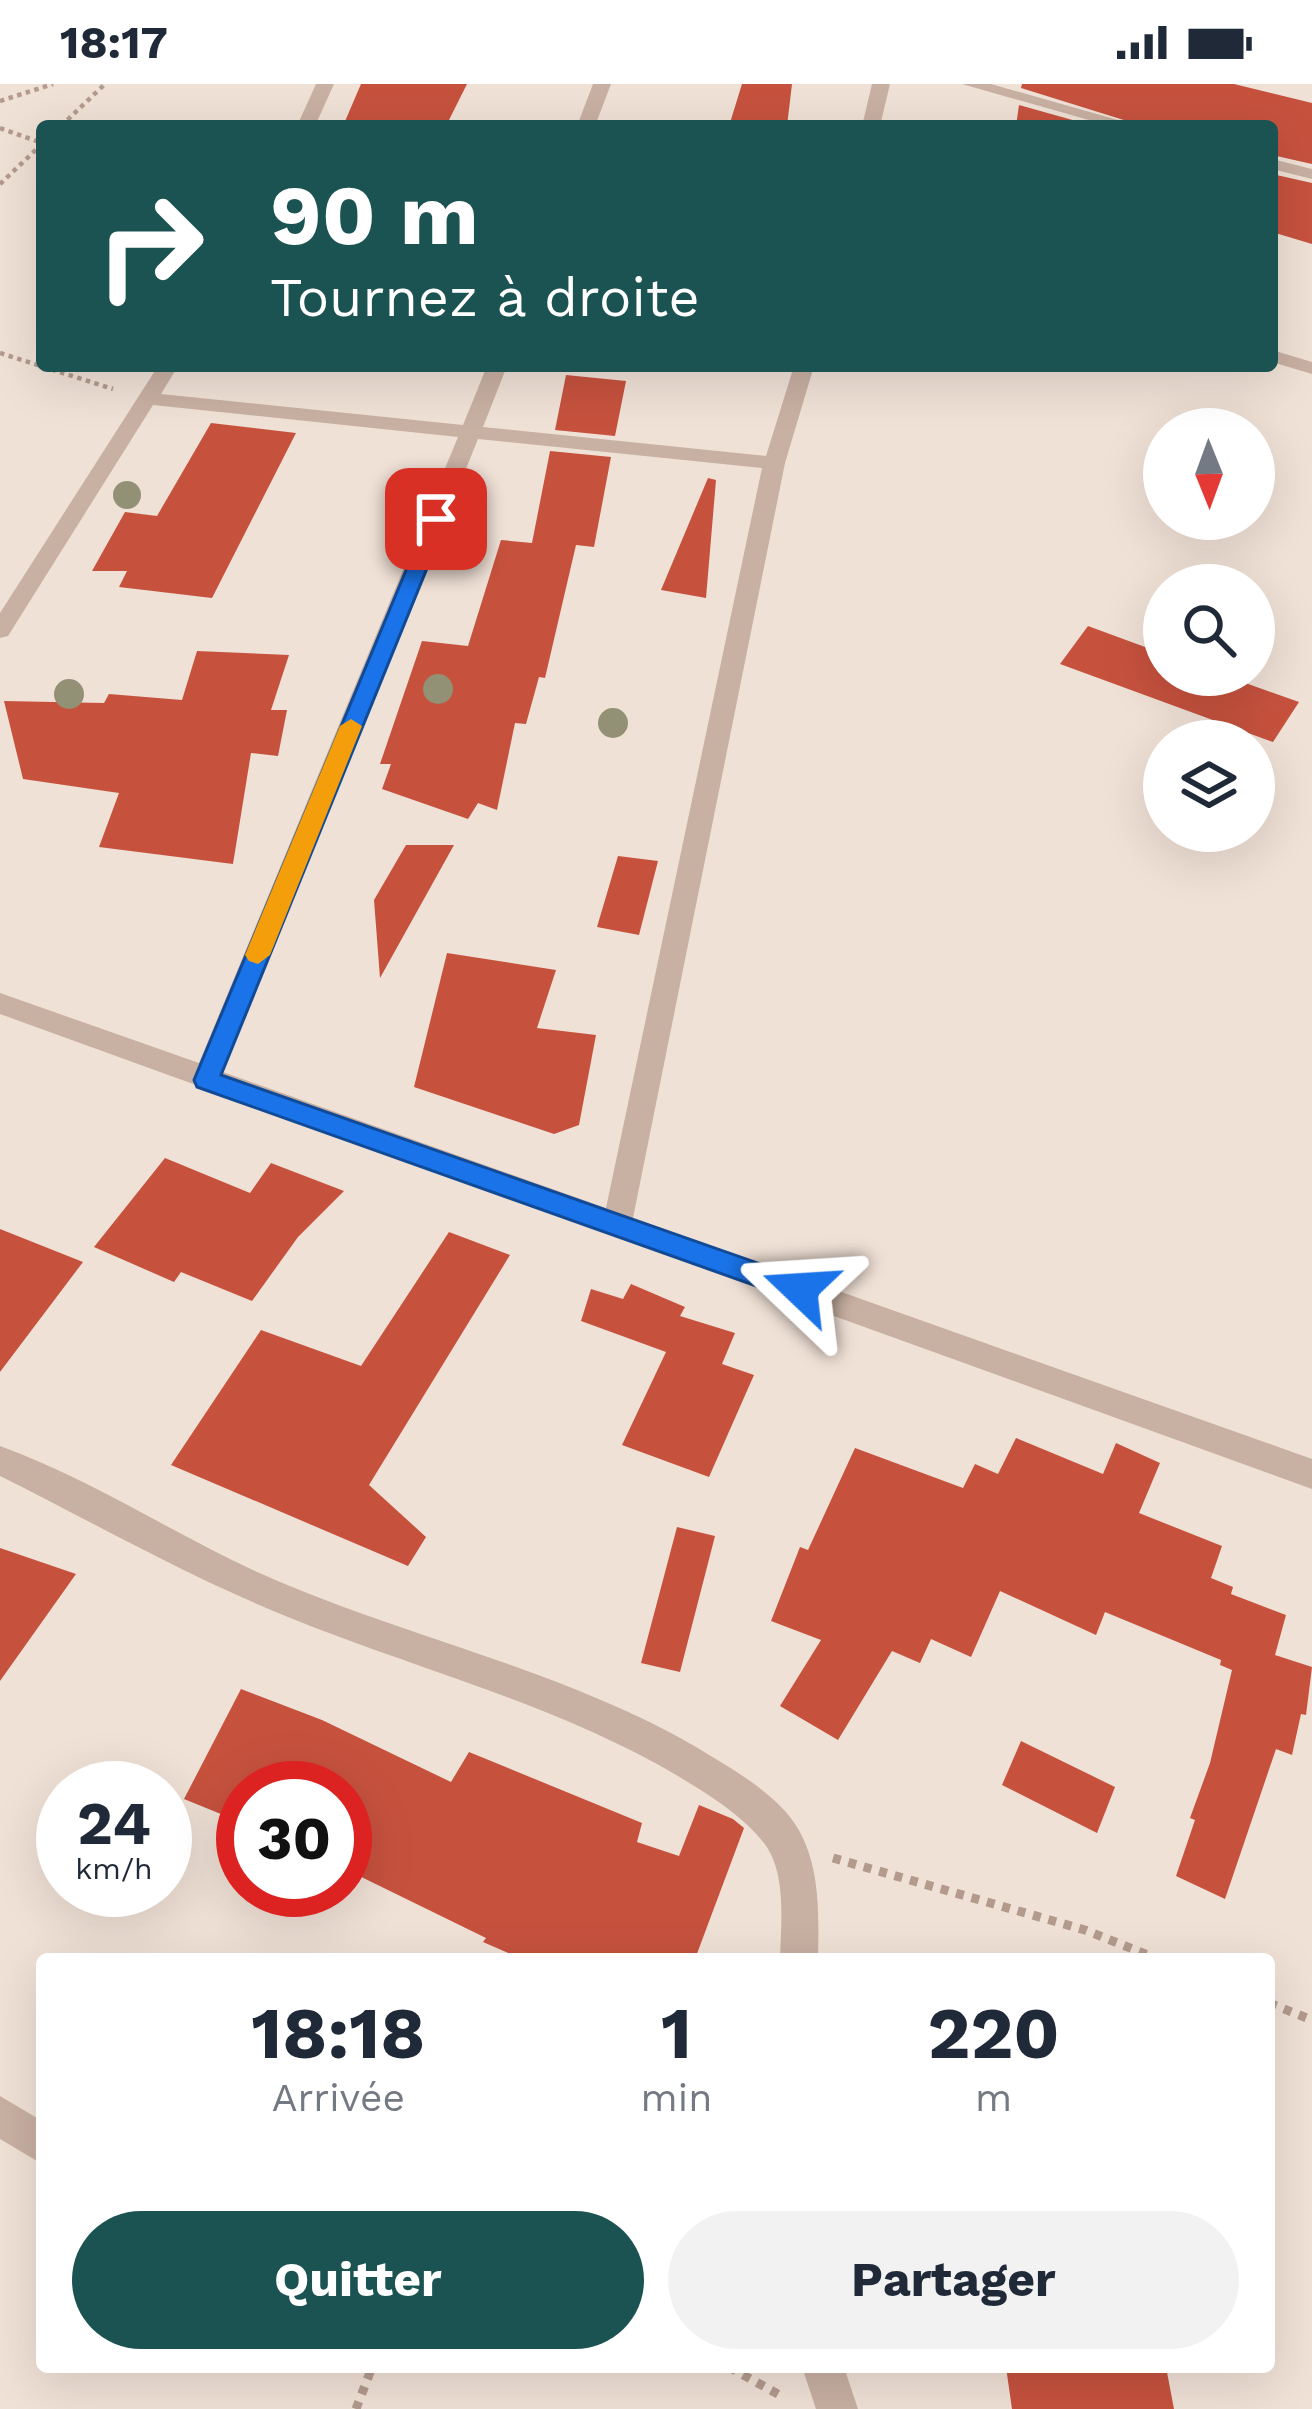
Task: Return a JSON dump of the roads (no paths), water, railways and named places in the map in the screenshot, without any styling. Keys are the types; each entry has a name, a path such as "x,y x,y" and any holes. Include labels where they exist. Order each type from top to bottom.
{"street":[{"path":"308,120 325,84"},
{"path":"588,120 602,84"},
{"path":"872,120 881,84"},
{"path":"971,84 1107,120"},
{"path":"1278,166 1312,174"},
{"path":"1278,358 1312,368"},
{"path":"0,631 165,372"},
{"path":"206,1080 495,372"},
{"path":"617,1224 774,463 802,372"},
{"path":"151,399 774,463"},
{"path":"0,1003 1312,1474"},
{"path":"0,1460 301,1607 465,1661 598,1714 746,1799 789,1845 800,1919 799,1953"},
{"path":"0,2116 36,2140"},
{"path":"817,2407 822,2373"}]}
